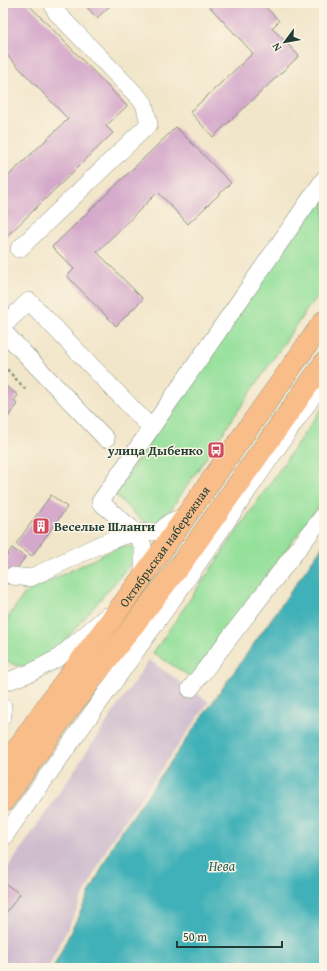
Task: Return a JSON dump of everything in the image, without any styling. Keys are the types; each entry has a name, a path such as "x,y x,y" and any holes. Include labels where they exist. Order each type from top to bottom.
{"main road":[{"name":"Октябрьская набережная","path":"3,769 51,700 143,577 324,321"},
{"name":"Октябрьская набережная","path":"3,802 68,710 184,560 324,363"}],"street":[{"path":"19,249 149,124 144,103 56,12 52,3"},
{"path":"143,577 142,546 137,533 100,502 324,179"},
{"path":"3,326 29,301 151,428"},
{"path":"3,331 60,389 106,439"},
{"path":"3,838 190,576 324,380"},
{"path":"190,689 324,515"},
{"path":"12,576 30,578 119,537 137,533 159,532 170,522 186,516"},
{"path":"3,683 32,672 58,658 128,597"},
{"path":"3,707 3,716"}],"path":[{"path":"3,365 26,390"}],"shaded area":[{"path":"149,660 209,702 110,842 48,968 3,968 3,872 6,871"}],"green space":[{"path":"324,190 324,289 306,311 163,521 154,529 136,515 114,494"},
{"path":"324,405 324,499 191,677 153,653"},
{"path":"124,546 132,547 139,551 134,560 56,651 30,667 15,665 3,659 3,625 25,593"}],"water":[{"name":"Нева","path":"324,544 324,968 53,968 115,841"}],"building":[{"path":"3,3 27,3 127,106 106,126 113,133 3,240 3,181 68,119 3,51"},
{"path":"83,3 113,3 97,18"},
{"path":"206,3 262,3 279,21 272,28 299,56 213,137 190,112 253,53"},
{"path":"176,127 231,183 188,224 158,192 97,252 143,299 116,326 67,276 74,269 52,247"},
{"path":"3,384 18,395 14,401 17,404 3,424"},
{"name":"Веселые Шланги","path":"51,495 67,507 32,556 16,544"},
{"path":"12,548 25,557 3,589 3,561"},
{"path":"3,882 20,894 3,917"}],"place":[{"name":"улица Дыбенко","path":"216,450"},
{"name":"Веселые Шланги","path":"41,526"}]}
